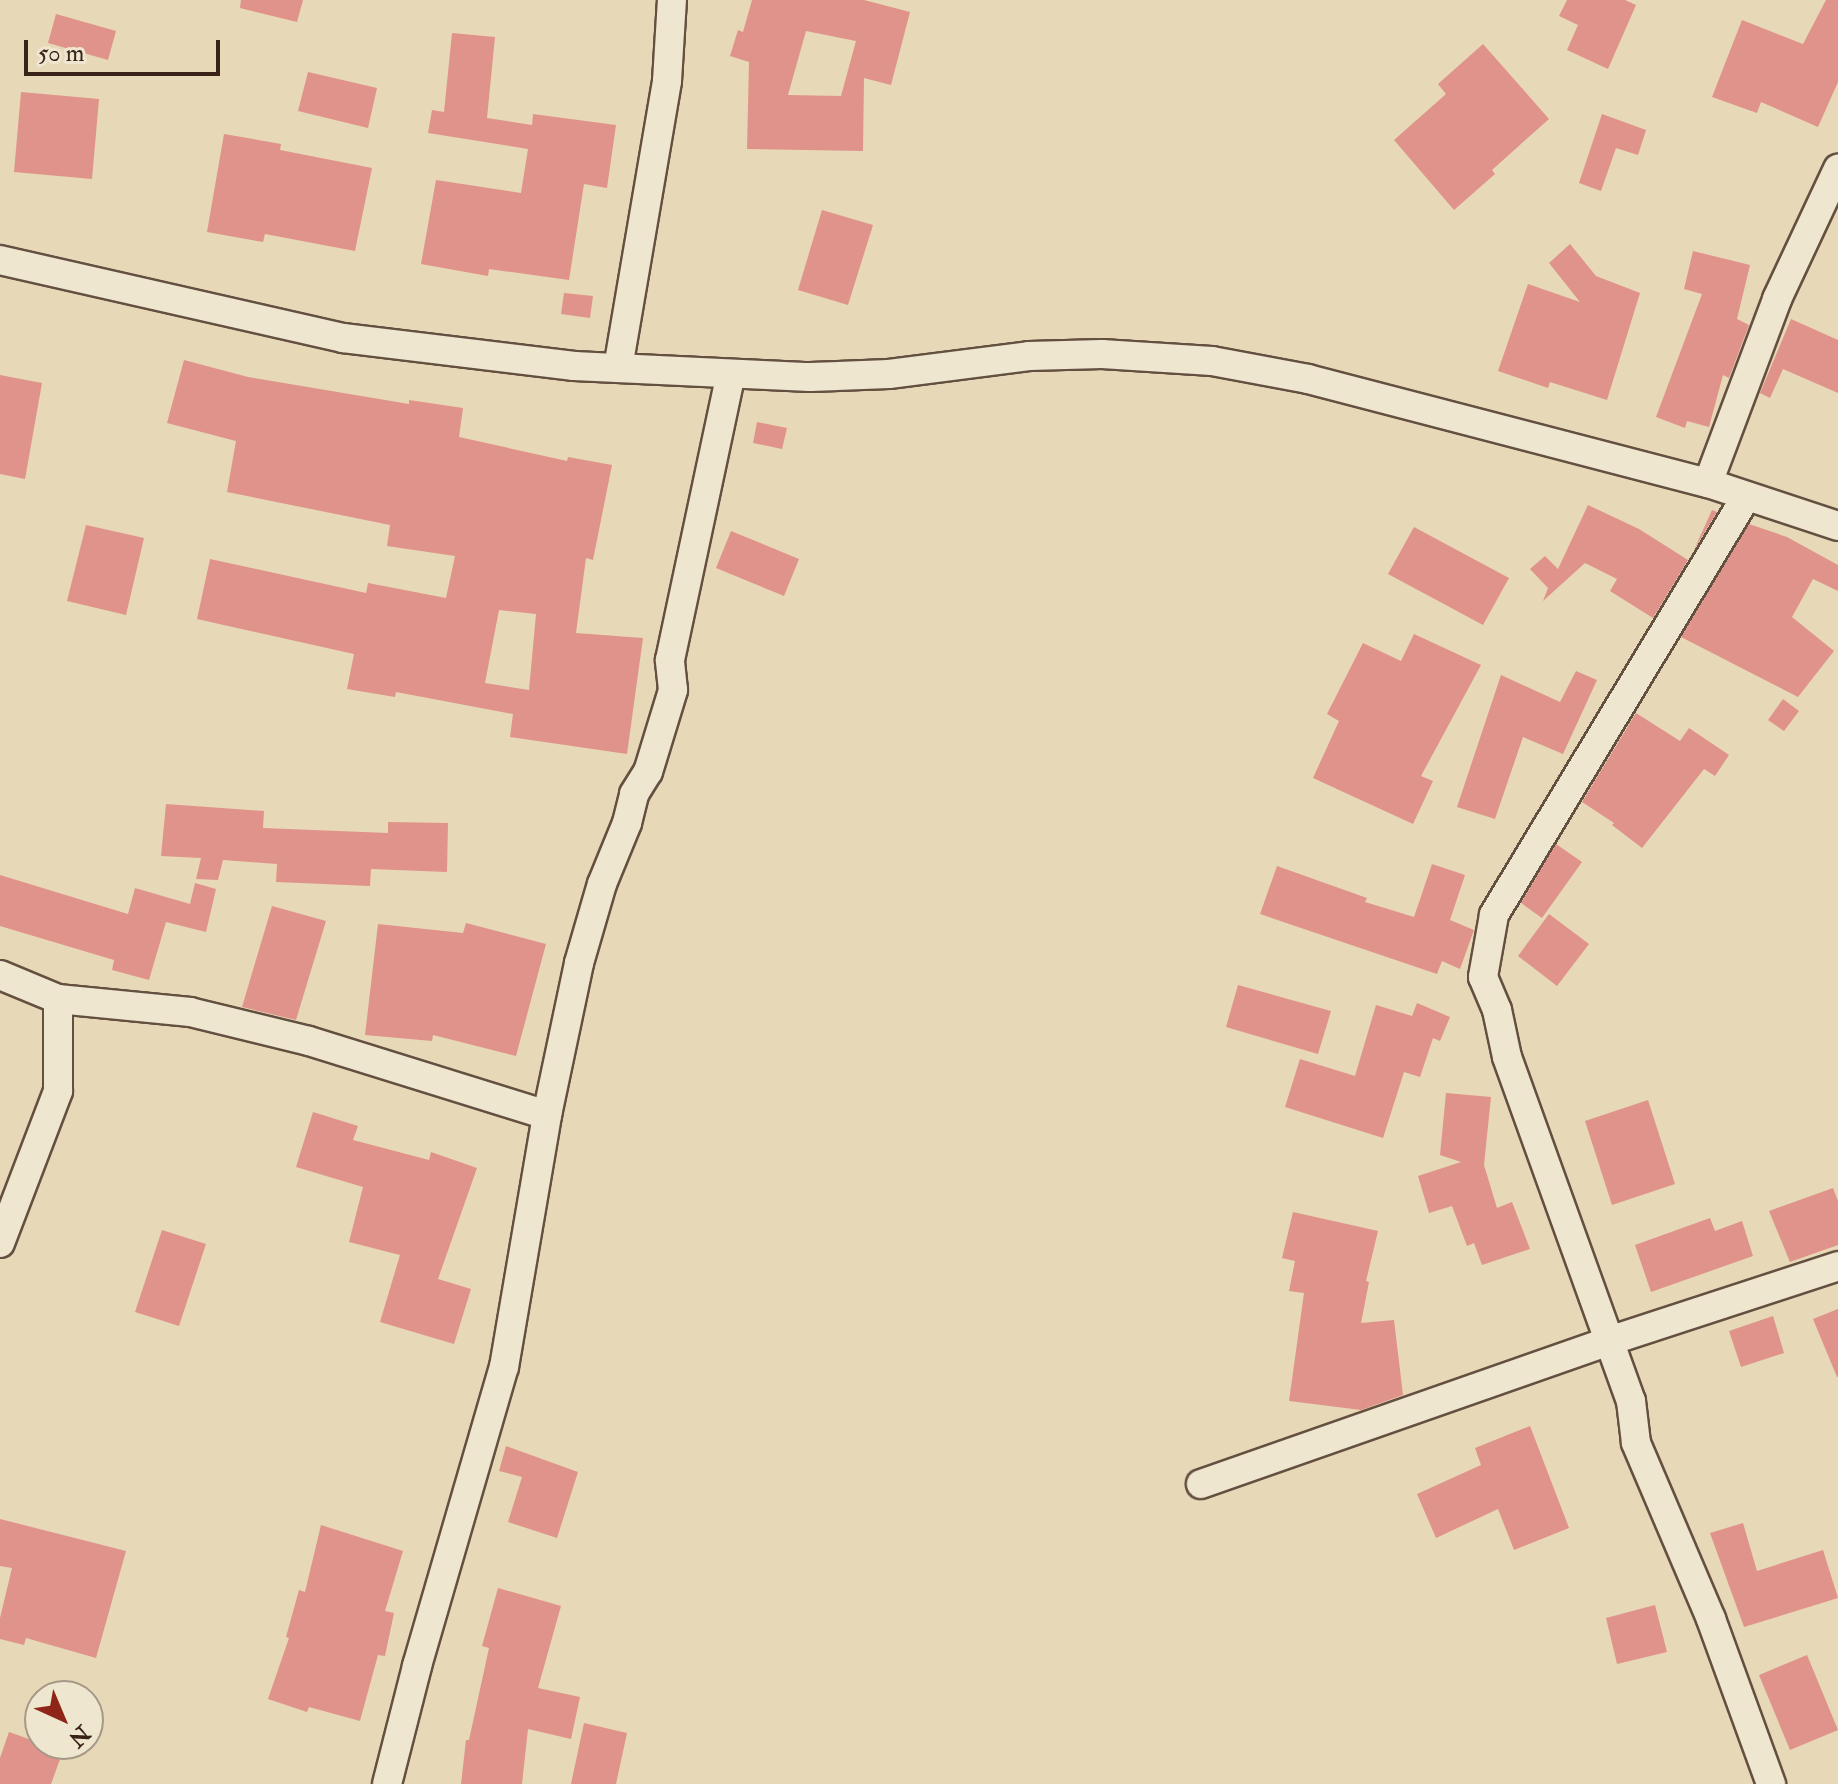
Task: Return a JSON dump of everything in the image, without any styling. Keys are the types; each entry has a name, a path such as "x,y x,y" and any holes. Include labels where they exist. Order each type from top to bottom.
{"street":[{"path":"618,368 667,81 672,0"},
{"path":"1708,483 1777,299 1838,169"},
{"path":"0,260 343,338 431,352 618,368 810,377 889,374 1029,356 1102,354 1212,361 1308,379 1708,483 1838,526"},
{"path":"387,1784 504,1367 547,1115 579,963 602,884 627,823 634,794 648,772 673,690 670,660 731,374"},
{"path":"1746,497 1494,915 1483,977 1497,1010 1507,1057 1631,1401 1636,1443 1711,1619 1771,1784"},
{"path":"0,975 58,999 190,1012 309,1041 547,1115"},
{"path":"0,1243 58,1091 58,999"},
{"path":"1201,1484 1609,1341 1838,1266"}],"building":[{"path":"241,0 303,0 297,22 240,8"},
{"path":"752,0 864,0 910,12 891,85 864,78 863,151 747,149 749,62 730,56 738,30 743,32","holes":["806,31 856,41 841,96 788,95"]},
{"path":"1567,0 1625,0 1636,5 1608,69 1567,50 1578,25 1559,16"},
{"path":"1826,0 1838,0 1838,82 1818,127 1761,102 1757,113 1712,97 1742,20 1803,44"},
{"path":"56,14 116,31 108,60 48,43"},
{"path":"452,33 495,37 487,118 532,125 533,114 616,125 607,188 584,184 569,280 489,269 488,276 421,264 436,180 521,193 528,149 428,133 432,110 444,112"},
{"path":"1483,44 1549,119 1492,170 1495,174 1454,210 1394,140 1446,94 1438,84"},
{"path":"308,72 377,88 368,128 298,111"},
{"path":"21,92 99,99 92,179 14,172"},
{"path":"1602,114 1646,130 1638,155 1616,148 1601,191 1579,183"},
{"path":"224,134 281,144 280,150 372,168 355,251 265,234 263,242 207,232"},
{"path":"822,210 873,225 848,305 798,290"},
{"path":"1570,244 1596,276 1640,293 1607,400 1550,382 1548,388 1498,371 1528,284 1580,302 1549,263"},
{"path":"1693,251 1750,265 1737,319 1749,325 1729,378 1723,375 1709,427 1687,421 1685,428 1656,417 1702,294 1684,289"},
{"path":"564,293 593,296 590,318 561,314"},
{"path":"1791,319 1838,340 1838,393 1783,369 1770,398 1760,393"},
{"path":"184,360 248,377 409,404 409,400 463,408 459,437 567,461 568,457 612,465 593,560 586,558 576,633 643,638 627,754 510,737 513,714 396,692 395,697 347,689 354,654 197,619 210,559 366,593 368,583 446,598 455,556 387,546 390,525 227,492 236,441 167,423","holes":["499,610 536,614 529,690 485,683"]},
{"path":"0,375 42,383 25,479 0,474"},
{"path":"757,422 787,428 782,449 753,443"},
{"path":"1588,505 1639,529 1688,560 1653,618 1610,591 1617,579 1585,563 1543,601 1548,588 1530,569 1545,556 1558,569"},
{"path":"1712,510 1717,512 1694,550"},
{"path":"1749,524 1787,537 1838,565 1838,591 1813,579 1792,617 1834,651 1798,697 1681,637"},
{"path":"86,525 144,538 126,615 67,601"},
{"path":"1414,527 1509,578 1483,625 1388,574"},
{"path":"731,531 799,559 784,596 716,568"},
{"path":"1414,634 1481,665 1421,776 1433,781 1413,824 1313,778 1339,721 1327,714 1363,643 1401,661"},
{"path":"1576,671 1597,680 1563,754 1523,737 1495,819 1457,807 1501,675 1560,702"},
{"path":"1783,699 1799,711 1784,731 1768,720"},
{"path":"1636,713 1680,741 1689,728 1729,755 1715,776 1704,769 1642,848 1612,825 1614,823 1582,802"},
{"path":"166,804 264,811 263,828 388,833 388,822 448,823 447,872 371,869 370,886 276,882 277,864 223,860 218,880 196,879 201,858 161,856"},
{"path":"1556,844 1582,862 1542,918 1521,903"},
{"path":"1432,864 1465,875 1450,920 1474,930 1460,969 1442,961 1437,974 1260,914 1277,866 1367,898 1365,902 1414,917"},
{"path":"0,875 128,914 135,888 190,904 195,883 216,889 206,932 166,922 149,980 112,970 114,960 0,926"},
{"path":"272,906 326,921 296,1020 242,1007"},
{"path":"1549,914 1589,944 1557,986 1518,956"},
{"path":"466,923 546,944 516,1056 433,1035 432,1041 365,1035 378,924 463,933"},
{"path":"1238,985 1331,1011 1318,1054 1226,1027"},
{"path":"1417,1003 1450,1017 1440,1041 1433,1038 1420,1077 1404,1072 1383,1138 1285,1107 1300,1059 1355,1076 1376,1005 1412,1016"},
{"path":"1446,1093 1491,1097 1484,1165 1497,1208 1512,1202 1530,1249 1482,1265 1474,1243 1467,1246 1452,1206 1429,1213 1418,1176 1461,1162 1440,1155"},
{"path":"1648,1100 1675,1184 1612,1205 1585,1121"},
{"path":"313,1112 358,1126 353,1140 429,1160 431,1152 477,1168 438,1279 471,1289 454,1344 380,1322 400,1255 349,1242 363,1187 296,1167"},
{"path":"1833,1188 1838,1201 1838,1245 1790,1262 1769,1211"},
{"path":"1293,1212 1378,1231 1366,1281 1369,1282 1361,1323 1394,1320 1403,1395 1361,1410 1289,1401 1304,1293 1289,1291 1295,1261 1282,1258"},
{"path":"1710,1218 1715,1231 1742,1221 1753,1256 1651,1292 1635,1245"},
{"path":"162,1230 206,1244 179,1326 135,1312"},
{"path":"1838,1309 1838,1377 1837,1377 1813,1319"},
{"path":"1773,1316 1784,1353 1741,1367 1729,1331"},
{"path":"1530,1426 1569,1528 1514,1550 1498,1509 1436,1538 1417,1494 1481,1465 1475,1448"},
{"path":"506,1446 578,1472 557,1538 508,1522 522,1477 499,1471"},
{"path":"0,1519 126,1551 96,1658 26,1638 24,1645 0,1639 0,1618 12,1568 0,1566"},
{"path":"1743,1523 1757,1571 1823,1550 1838,1598 1744,1627 1710,1533"},
{"path":"321,1525 403,1551 385,1611 394,1613 385,1656 378,1655 360,1721 309,1707 307,1712 268,1699 289,1638 286,1637 299,1590 305,1592"},
{"path":"498,1588 561,1606 538,1688 580,1697 571,1739 528,1729 522,1784 461,1784 466,1740 469,1740 489,1648 482,1646"},
{"path":"1655,1605 1667,1652 1617,1664 1606,1618"},
{"path":"1807,1655 1838,1730 1790,1750 1759,1675"},
{"path":"584,1723 627,1733 616,1784 571,1784"},
{"path":"9,1732 24,1737 24,1760 60,1760 51,1784 0,1784 0,1758"}]}
